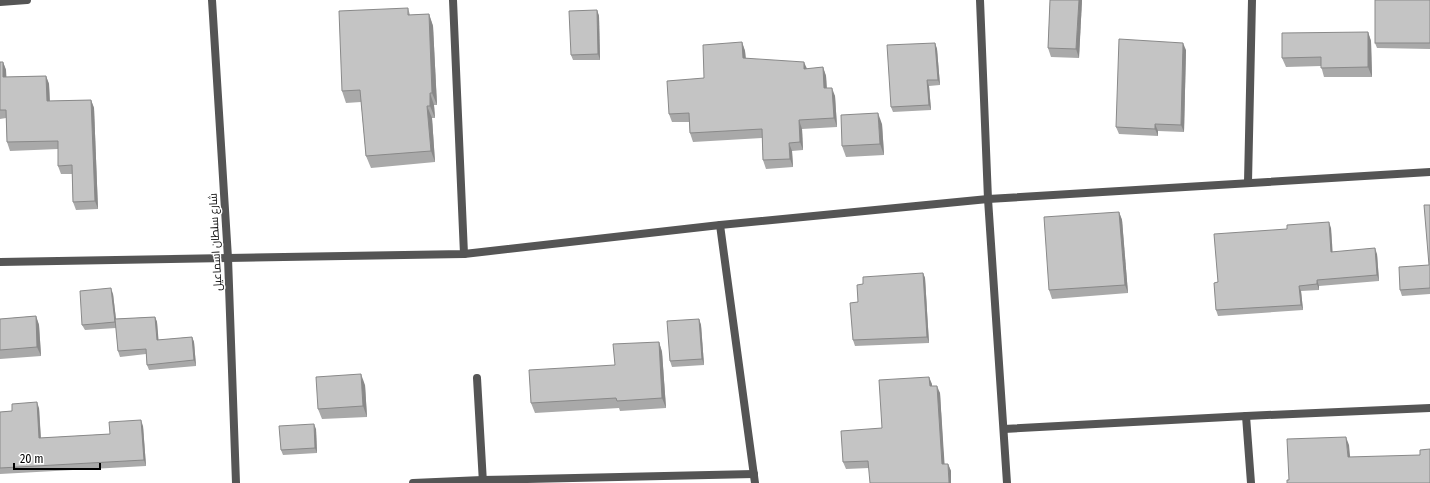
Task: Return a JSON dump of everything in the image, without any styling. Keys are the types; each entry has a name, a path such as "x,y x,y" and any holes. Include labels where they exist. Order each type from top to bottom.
{"street":[{"path":"0,2 27,0"},
{"name":"شارع سلطان اسماعيل","path":"212,0 228,258 236,483"},
{"path":"453,0 464,254"},
{"path":"980,0 988,199 1007,483"},
{"path":"1248,182 1252,0"},
{"path":"0,262 464,254 720,225 988,199 1430,172"},
{"path":"412,483 755,479 720,225"},
{"path":"477,378 483,481"},
{"path":"1004,429 1430,408"},
{"path":"1246,416 1251,483"}],"building":[{"path":"1050,0 1079,0 1076,49 1048,48"},
{"path":"1375,0 1430,0 1430,43 1375,43"},
{"path":"408,8 408,15 429,14 432,93 430,93 430,106 427,106 431,151 366,156 360,90 342,91 339,11"},
{"path":"597,10 598,54 571,55 569,11"},
{"path":"1368,32 1368,67 1321,68 1321,57 1282,58 1282,33"},
{"path":"1119,39 1183,43 1181,125 1155,124 1155,129 1116,127"},
{"path":"742,42 743,58 804,62 804,69 823,67 824,88 832,88 834,118 799,120 800,142 789,143 790,159 763,160 762,129 690,133 689,113 669,114 667,81 704,78 703,45"},
{"path":"935,43 938,80 927,80 929,105 891,107 887,45"},
{"path":"0,62 3,62 3,77 46,76 47,101 91,100 95,201 73,202 72,165 58,166 58,141 7,142 6,110 0,110"},
{"path":"878,113 880,144 842,146 841,115"},
{"path":"1424,205 1430,205 1430,288 1400,290 1399,267 1429,265"},
{"path":"1119,212 1125,285 1049,290 1044,217"},
{"path":"1329,222 1331,252 1375,248 1377,275 1317,280 1317,284 1299,286 1301,305 1216,310 1214,283 1218,282 1214,234 1287,229 1287,225"},
{"path":"923,273 927,337 853,340 850,303 858,302 857,285 863,284 863,277"},
{"path":"111,288 115,322 82,325 80,291"},
{"path":"36,316 37,347 0,350 0,319"},
{"path":"155,317 157,340 192,337 194,360 147,365 146,349 118,351 115,319"},
{"path":"699,319 702,359 670,361 667,321"},
{"path":"659,342 662,398 617,401 616,398 531,403 529,370 615,365 613,344"},
{"path":"361,374 363,406 318,409 316,377"},
{"path":"929,377 930,386 937,386 942,464 948,464 949,483 870,483 868,461 843,462 841,431 882,428 879,380"},
{"path":"37,402 39,438 110,434 109,422 141,420 144,460 0,468 0,412 12,411 12,404"},
{"path":"314,424 315,448 281,450 279,426"},
{"path":"1346,437 1348,457 1420,455 1420,450 1430,449 1430,483 1287,483 1287,480 1289,480 1287,439"}]}
